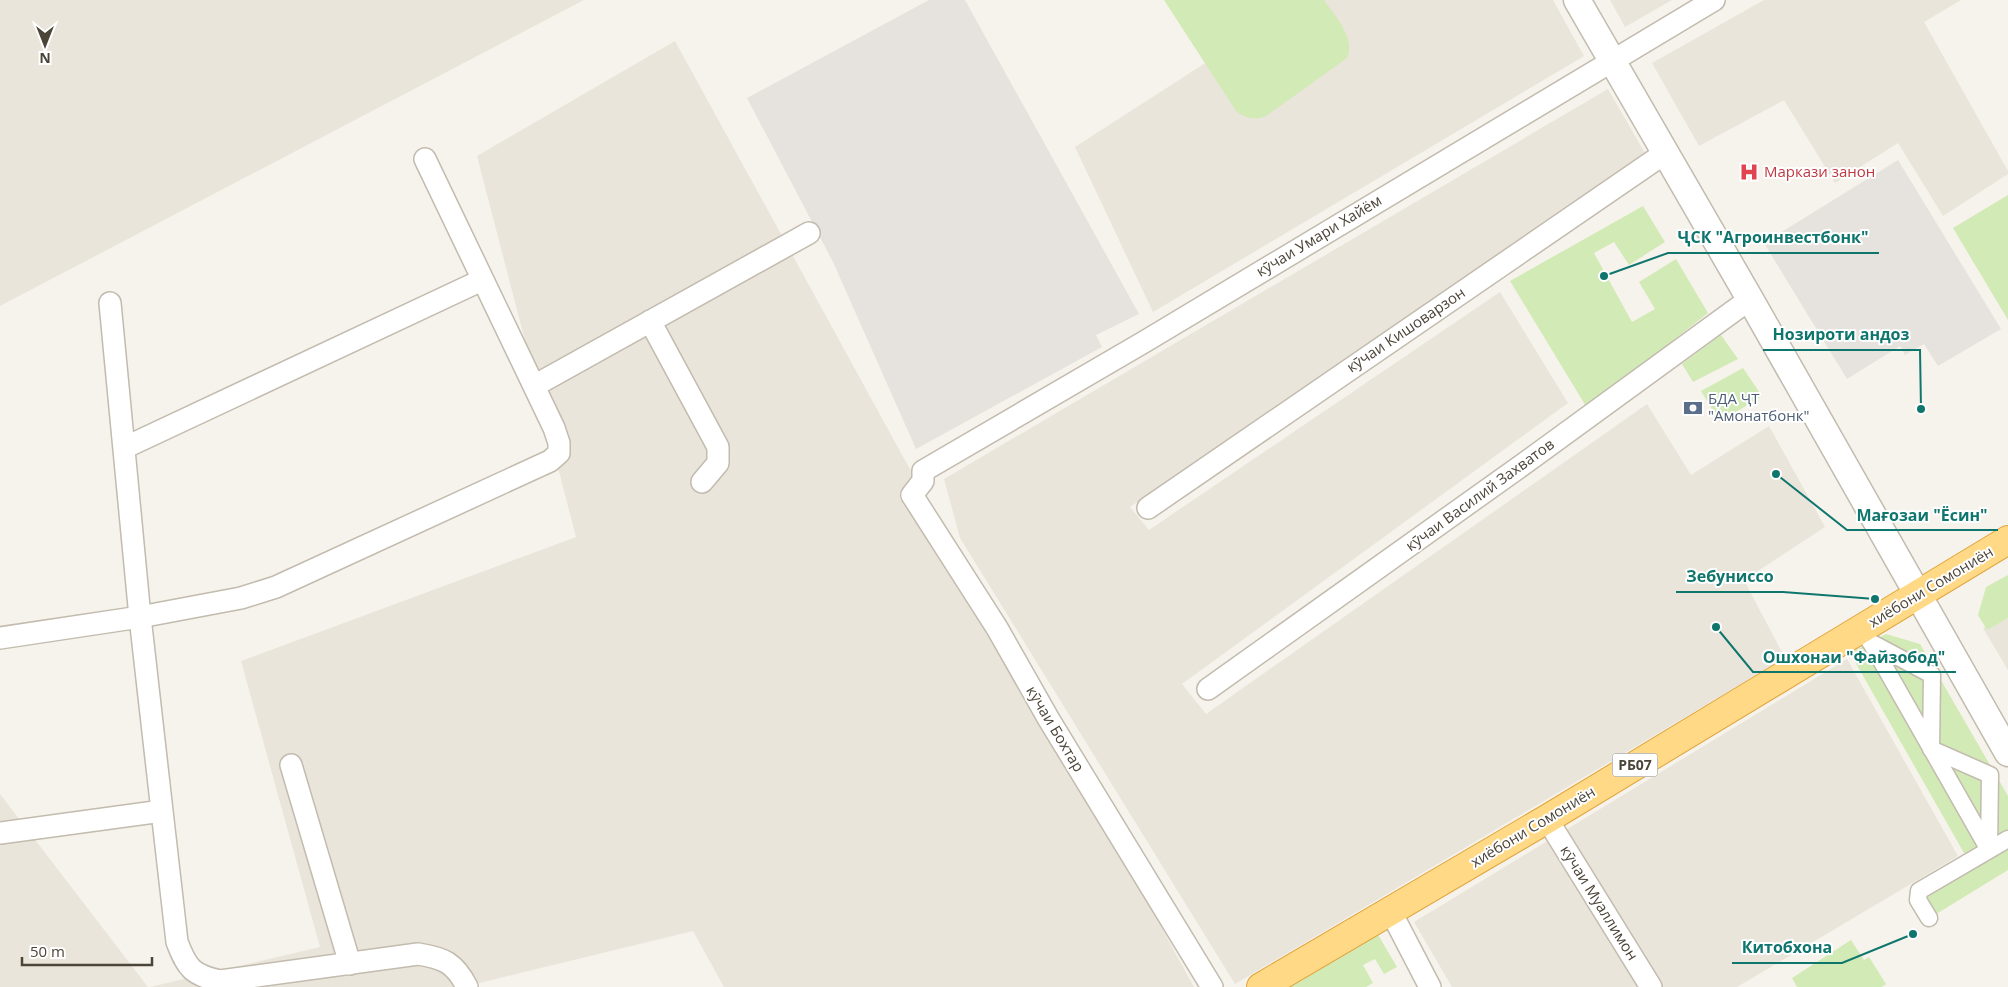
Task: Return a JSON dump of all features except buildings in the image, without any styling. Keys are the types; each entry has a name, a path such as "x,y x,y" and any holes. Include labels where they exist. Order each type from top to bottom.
{"highway":[{"name":"хиёбони Сомониён","path":"1288,987 1395,918 1867,637 1921,602 2008,540"},
{"name":"хиёбони Сомониён","path":"1921,602 2008,559"},
{"name":"хиёбони Сомониён","path":"1261,987 1395,918"}],"street":[{"path":"1577,0 1750,299 2008,753"},
{"name":"кӯчаи Умари Хайём","path":"923,471 1144,342 1611,60 1714,0"},
{"name":"кӯчаи Кишоварзон","path":"1148,508 1665,153"},
{"path":"0,638 242,598 276,587 550,461 558,453 558,443 554,428 425,160"},
{"path":"534,386 809,233"},
{"path":"124,448 482,280"},
{"name":"кӯчаи Василий Захватов","path":"1208,689 1525,463 1750,299"},
{"path":"110,303 140,616 177,942 183,957 192,972 220,981 418,954 435,956 449,963 460,972 467,987"},
{"path":"650,321 718,447 718,463 702,482"},
{"name":"кӯчаи Бохтар","path":"923,471 923,481 912,495 997,628 1048,718 1212,987"},
{"path":"1867,637 1932,675 1931,749"},
{"path":"1867,637 1989,850"},
{"path":"1931,749 1990,776 1989,850"},
{"path":"291,765 350,964"},
{"path":"0,833 162,811"},
{"name":"кӯчаи Муаллимон","path":"1551,825 1652,987"},
{"path":"1929,918 1918,900 1919,891 2008,839"},
{"path":"1395,918 1430,987"}],"shaded area":[{"path":"0,0 584,0 0,306"},
{"path":"929,0 965,0 1139,314 1096,335 1102,347 916,449 833,262 747,98"},
{"path":"1303,0 1553,0 1584,56 1153,312 1075,147"},
{"path":"1610,0 1672,0 1625,27"},
{"path":"1764,0 1961,0 1924,22 2008,174 1943,216 1898,143 1835,183 1784,100 1699,146 1652,63"},
{"path":"675,41 1194,987 724,987 693,931 463,987 150,987 320,947 241,661 576,537 477,156"},
{"path":"1608,89 1645,153 1130,507 1149,530 1500,292 1568,403 1182,684 1206,714 1647,404 1691,475 1769,426 1825,527 1744,580 1785,658 1235,984 960,538 944,479"},
{"path":"1898,160 2001,329 1938,366 1924,344 1905,355 1900,346 1847,379 1764,243"},
{"path":"2008,614 2008,670 1983,628"},
{"path":"1847,659 1958,856 1737,987 1452,987 1414,922"},
{"path":"0,794 148,987 0,987"}],"green space":[{"path":"1164,0 1324,0 1347,35 1349,50 1347,58 1266,116 1258,118 1247,117 1236,111"},
{"path":"2008,195 2008,320 1953,228"},
{"path":"1643,206 1665,242 1629,265 1614,242 1594,253 1632,322 1655,309 1639,282 1676,259 1708,313 1587,408 1510,281"},
{"path":"1721,335 1738,359 1693,382 1682,364"},
{"path":"1743,368 1762,396 1720,422 1701,391"},
{"path":"2008,575 2008,618 1987,630 1978,615 1986,587"},
{"path":"1886,634 1920,644 2008,796 2008,837 1968,860 1850,653"},
{"path":"2008,843 2008,870 1933,916 1924,902 1935,887"},
{"path":"1377,933 1397,967 1384,974 1375,959 1363,965 1373,983 1366,987 1284,987"},
{"path":"1851,940 1864,960 1869,957 1886,984 1882,987 1797,987 1792,978"}],"place":[{"name":"Маркази занон","path":"1749,172"},
{"name":"ҶСК \"Агроинвестбонк\"","path":"1604,276"},
{"name":"БДА ҶТ \"Амонатбонк\"","path":"1693,408"},
{"name":"Нозироти андоз","path":"1921,409"},
{"name":"Мағозаи \"Ёсин\"","path":"1776,474"},
{"name":"Зебуниссо","path":"1875,599"},
{"name":"Ошхонаи \"Файзобод\"","path":"1716,627"},
{"name":"Китобхона","path":"1913,934"}]}
